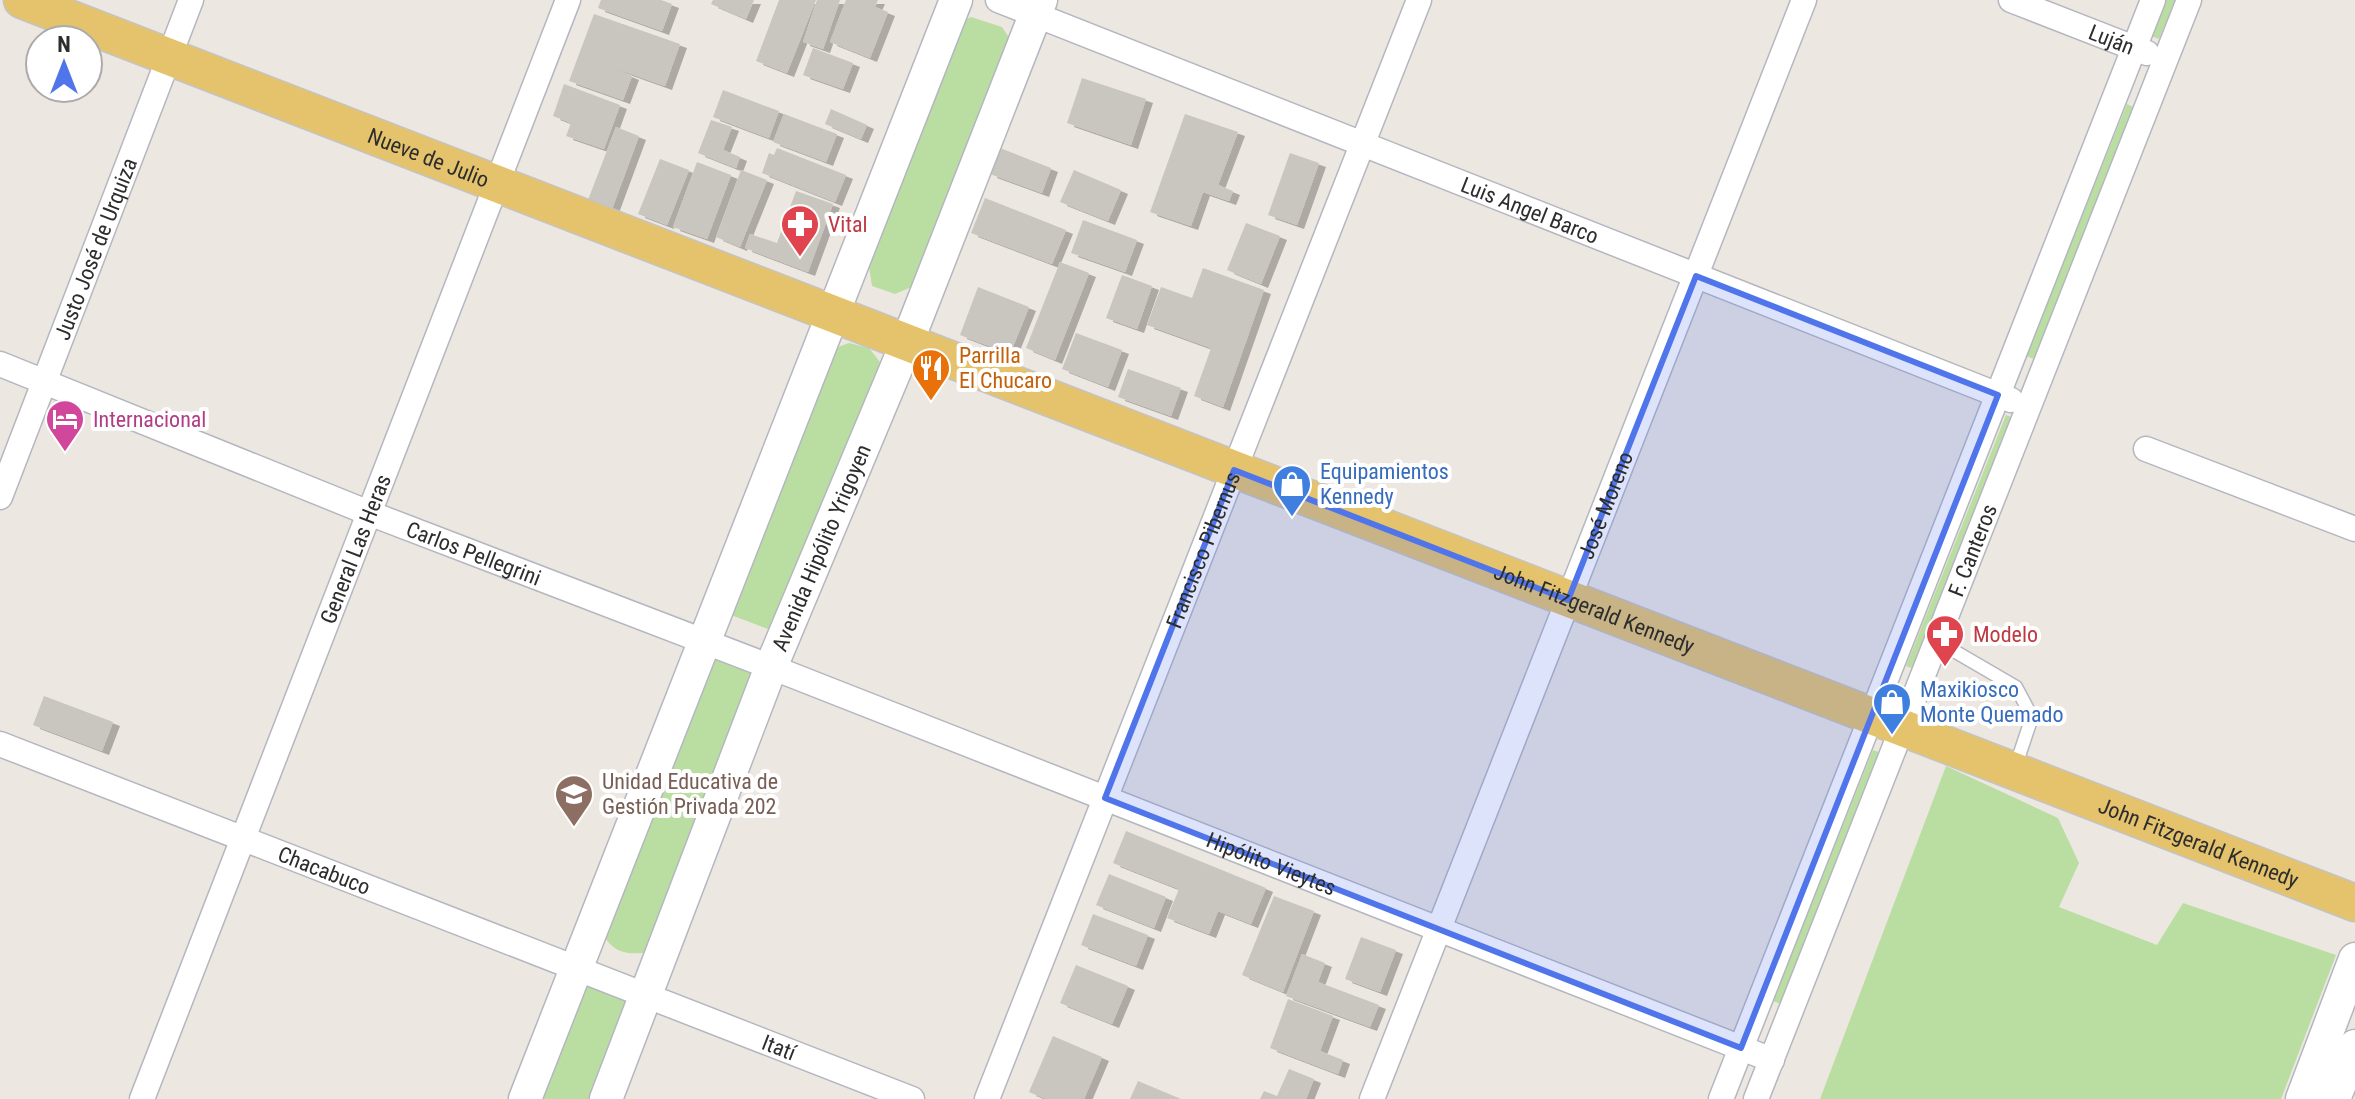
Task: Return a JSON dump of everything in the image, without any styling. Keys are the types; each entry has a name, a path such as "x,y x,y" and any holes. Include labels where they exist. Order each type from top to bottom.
{"main road":[{"name":"Nueve de Julio","path":"22,0 834,313"},
{"path":"525,1099 702,641 956,0"},
{"name":"Avenida Hipólito Yrigoyen","path":"606,1099 771,667 908,340 1038,7"},
{"name":"John Fitzgerald Kennedy","path":"834,313 2355,903"},
{"path":"2302,1099 2355,959"},
{"path":"2334,1099 2355,1046"}],"street":[{"name":"Justo José de Urquiza","path":"0,497 191,0"},
{"name":"General Las Heras","path":"142,1099 568,0"},
{"name":"Luis Angel Barco","path":"998,0 1038,7 1362,144 2027,406"},
{"name":"Francisco Pibernus","path":"987,1099 1419,0"},
{"name":"José Moreno","path":"1372,1099 1804,0"},
{"name":"Luján","path":"2011,0 2166,60"},
{"name":"F. Canteros","path":"1756,1099 1772,1060 1998,395 2153,0"},
{"name":"F. Canteros","path":"1721,1099 1887,723 1937,641 2189,0"},
{"name":"Carlos Pellegrini","path":"0,364 369,513 771,667"},
{"path":"2146,449 2355,529"},
{"name":"Hipólito Vieytes","path":"771,667 1772,1060"},
{"name":"Chacabuco","path":"0,744 647,996"},
{"name":"Itatí","path":"647,996 912,1099"}],"lane":[{"path":"1937,641 2016,687 2027,703 2032,717 2014,771"}],"highlighted area":[{"path":"1696,276 1998,395 1741,1048 1105,798 1234,470 1568,600"}],"green space":[{"path":"2165,0 2175,0 2159,39 2151,36"},
{"path":"971,17 1002,27 1012,42 914,286 895,294 872,286 868,260 957,24"},
{"path":"2127,104 2135,108 2034,359 2026,356"},
{"path":"849,343 869,348 880,362 781,622 768,629 731,615 827,351"},
{"path":"2006,415 2014,418 1914,669 1906,666"},
{"path":"718,660 749,670 757,681 654,951 619,951 604,936 708,663"},
{"path":"1873,750 1881,753 1781,1004 1773,1001"},
{"path":"1946,766 2058,818 2079,863 2059,907 2157,945 2183,903 2336,955 2281,1099 1820,1099"},
{"path":"590,984 627,1000 596,1099 536,1099 577,992"}],"building":[{"path":"601,0 661,0 672,4 662,31 598,8"},
{"path":"713,0 754,0 746,19 711,4"},
{"path":"779,0 816,0 787,73 756,61"},
{"path":"817,0 840,0 823,49 803,42"},
{"path":"846,0 878,0 875,7 888,12 870,58 830,42"},
{"path":"594,14 680,44 665,86 606,65 632,76 623,100 569,81"},
{"path":"813,48 853,63 843,89 803,75"},
{"path":"1082,78 1146,99 1131,145 1067,123"},
{"path":"564,84 620,105 604,149 566,136 571,123 553,116"},
{"path":"723,90 779,111 769,138 713,117"},
{"path":"831,109 867,125 861,139 825,124"},
{"path":"784,114 837,134 826,162 773,142"},
{"path":"1185,114 1238,132 1218,185 1233,191 1229,201 1203,192 1191,226 1150,212"},
{"path":"711,120 732,127 723,150 740,157 736,168 698,153"},
{"path":"616,127 639,136 612,209 588,200"},
{"path":"777,148 846,175 835,202 762,173 769,153 774,155"},
{"path":"1000,148 1051,168 1042,193 990,174"},
{"path":"1290,153 1319,163 1297,225 1268,215"},
{"path":"660,159 689,170 667,225 638,214"},
{"path":"697,162 731,175 707,239 673,227"},
{"path":"741,170 767,180 740,247 716,237"},
{"path":"1074,170 1121,190 1108,221 1060,202"},
{"path":"796,191 833,204 808,272 745,248 750,234 777,243"},
{"path":"985,198 1066,230 1052,264 971,233"},
{"path":"1083,220 1137,240 1125,272 1071,253"},
{"path":"1246,223 1280,236 1261,284 1227,270"},
{"path":"1060,262 1089,273 1055,360 1026,348"},
{"path":"1203,268 1264,290 1223,407 1194,396 1211,348 1147,325 1161,287 1192,298"},
{"path":"1122,275 1152,286 1137,329 1106,318"},
{"path":"978,287 1029,307 1010,354 960,335"},
{"path":"1076,333 1122,350 1108,387 1062,369"},
{"path":"1128,369 1181,388 1171,416 1118,397"},
{"path":"44,696 113,722 102,751 33,725"},
{"path":"1126,831 1266,888 1251,924 1218,911 1209,934 1167,918 1179,889 1113,863"},
{"path":"1109,874 1166,897 1154,928 1096,905"},
{"path":"1274,896 1314,911 1283,992 1242,975"},
{"path":"1093,914 1148,935 1136,966 1081,945"},
{"path":"1361,937 1396,950 1380,992 1345,979"},
{"path":"1302,954 1325,963 1318,982 1379,1005 1370,1027 1286,996"},
{"path":"1076,965 1128,986 1112,1024 1060,1003"},
{"path":"1288,999 1333,1016 1320,1051 1343,1060 1338,1074 1270,1048"},
{"path":"1053,1036 1102,1057 1084,1099 1046,1099 1029,1092"},
{"path":"1289,1069 1314,1079 1306,1099 1260,1099 1264,1091 1277,1096"},
{"path":"1138,1081 1181,1099 1130,1099"}],"place":[{"name":"Vital","path":"800,258"},
{"name":"Parrilla El Chucaro","path":"931,402"},
{"name":"Internacional","path":"65,453"},
{"name":"Equipamientos Kennedy","path":"1292,518"},
{"name":"Modelo","path":"1945,668"},
{"name":"Maxikiosco Monte Quemado","path":"1892,736"},
{"name":"Unidad Educativa de Gestión Privada 202","path":"574,828"}]}
